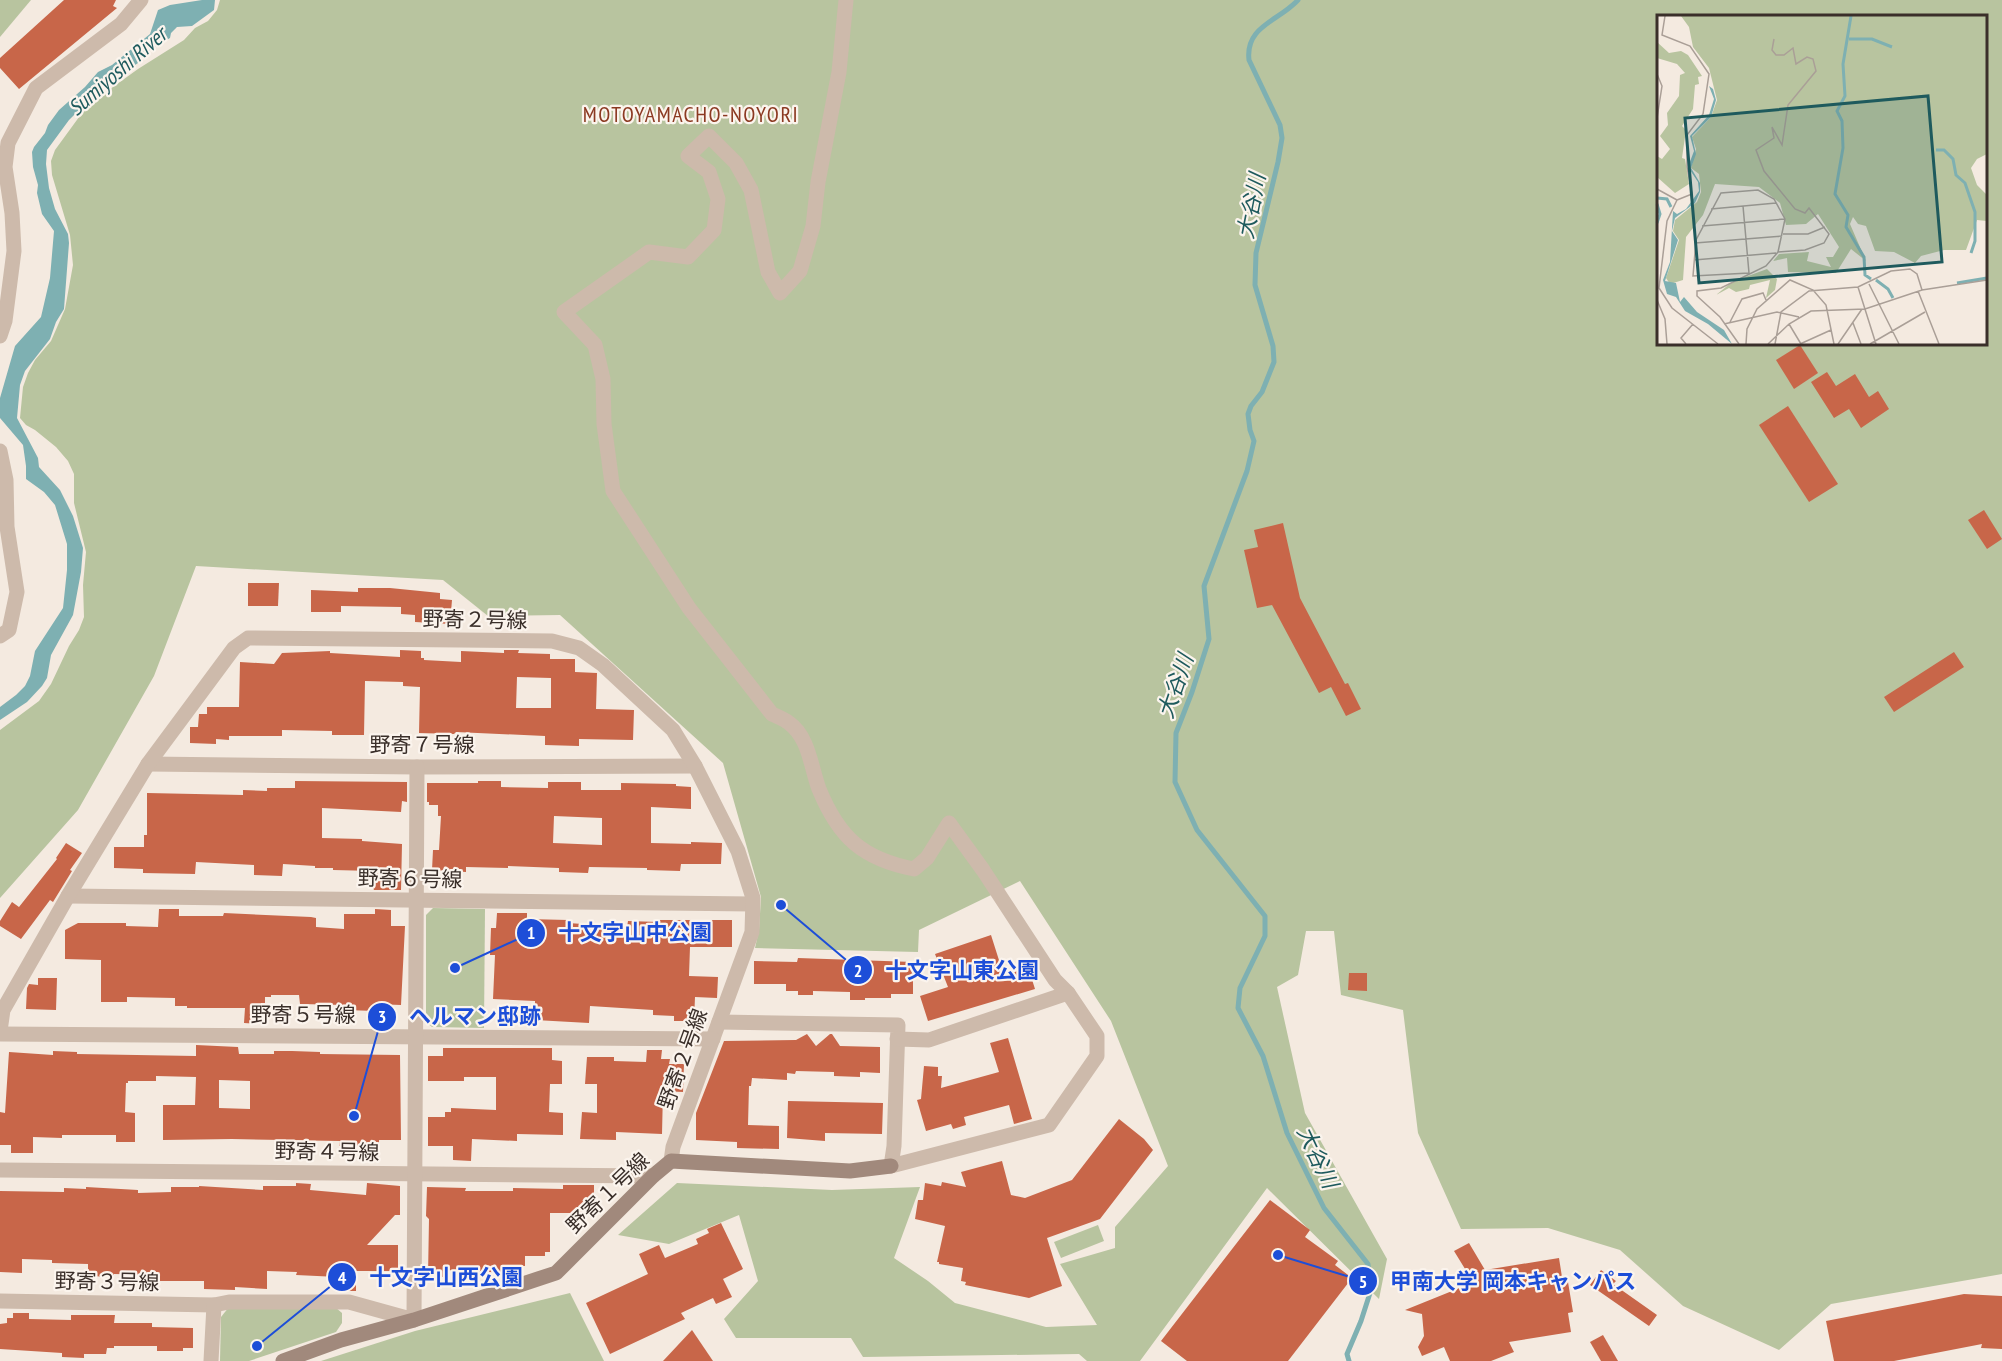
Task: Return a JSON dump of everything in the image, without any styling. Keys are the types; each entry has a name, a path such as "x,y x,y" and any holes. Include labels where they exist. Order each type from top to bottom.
{"street":[{"path":"0,336 5,321 14,251 12,213 5,167 8,143 36,88 121,24 141,0"},
{"path":"719,1022 898,1025 894,1146 891,1167 1049,1125 1097,1056 1097,1036 1068,993 1055,980 983,870 949,823 927,858 914,869 889,864 860,849 837,824 820,790 802,738 790,723 772,714 689,608 613,491 604,424 603,379 595,345 564,312 649,252 688,257 714,230 718,200 709,172 688,156 709,136 736,163 752,190 768,272 780,293 787,286 800,271 813,226 818,182 839,72 846,0"},
{"path":"0,451 6,480 7,526 17,592 9,630 0,636"},
{"name":"野寄２号線","path":"0,1032 3,1010 68,896 148,764 234,648 248,638 552,641 579,648 603,665 673,730 695,766 738,851 753,898 752,932 673,1147 671,1161"},
{"name":"野寄７号線","path":"148,764 417,767 695,766"},
{"path":"414,1320 417,767"},
{"name":"野寄６号線","path":"68,896 753,904"},
{"path":"897,1039 929,1040 1068,993"},
{"name":"野寄５号線","path":"0,1032 713,1039"},
{"name":"野寄１号線","path":"283,1361 341,1340 414,1320 556,1274 653,1176 671,1161 850,1171 891,1167"},
{"name":"野寄４号線","path":"0,1170 653,1176"},
{"name":"野寄３号線","path":"0,1301 214,1305 229,1302 349,1302 414,1320"},
{"path":"211,1361 214,1305"}],"green space":[{"path":"0,0 31,0 0,37"},
{"path":"220,0 2002,0 2002,1274 1831,1304 1779,1350 1683,1306 1620,1250 1548,1228 1461,1229 1418,1133 1403,1010 1341,995 1334,931 1306,931 1298,975 1277,987 1305,1113 1387,1259 1379,1299 1267,1188 1140,1361 1087,1361 1079,1354 863,1357 851,1338 736,1338 724,1319 758,1281 739,1215 669,1244 618,1235 677,1183 832,1190 920,1187 894,1258 955,1303 1046,1327 1097,1325 1060,1264 1115,1248 1115,1227 1168,1166 1111,1021 1020,881 919,930 918,952 755,948 759,930 761,897 723,763 560,615 488,616 443,580 196,566 154,676 78,810 0,898 0,730 39,701 51,684 84,617 83,585 86,552 74,503 74,474 68,461 56,447 20,418 23,387 35,360 51,341 65,309 73,265 70,235 52,175 51,161 55,150 82,113 95,100 184,40 195,28 208,21 217,10"},
{"path":"433,908 485,909 484,1028 432,1027 426,1022 426,915"},
{"path":"1098,1225 1104,1241 1061,1258 1054,1242"},
{"path":"570,1293 604,1361 321,1361 415,1331"},
{"path":"229,1307 335,1307 342,1313 342,1323 336,1332 249,1361 220,1361 221,1317"}],"water":[{"name":"Sumiyoshi River","path":"215,0 214,10 192,26 177,27 171,33 170,38 151,49 138,63 114,79 69,120 47,150 49,188 55,209 68,234 69,243 64,309 50,339 25,371 20,385 17,418 38,458 39,467 60,490 73,516 83,548 73,615 51,655 47,678 27,702 0,720 0,707 25,686 30,676 35,651 63,608 67,570 67,544 55,505 44,492 26,479 23,445 0,418 0,398 15,346 41,317 50,278 54,231 42,214 32,152 59,110 98,72 112,65 150,34 158,10 170,5"}],"building":[{"path":"64,0 116,0 113,6 117,8 19,89 0,68 0,58"},
{"path":"1800,345 1818,373 1794,389 1776,360"},
{"path":"1827,372 1836,386 1855,374 1869,397 1878,391 1889,409 1861,428 1849,409 1834,418 1811,382"},
{"path":"1788,406 1838,484 1809,502 1759,425"},
{"path":"1984,510 2002,539 1987,549 1968,520"},
{"path":"1283,523 1300,598 1345,684 1348,683 1361,709 1346,716 1331,687 1319,693 1272,605 1257,608 1244,550 1258,547 1254,530"},
{"path":"248,583 279,583 278,606 248,606"},
{"path":"358,588 390,588 440,593 440,599 452,600 450,624 415,622 415,615 401,614 401,607 341,606 341,612 311,612 311,590 358,592"},
{"path":"400,650 421,651 421,658 424,660 461,662 461,651 504,653 504,650 519,650 518,653 550,654 550,659 575,659 575,672 597,673 596,709 634,710 633,740 579,739 579,746 545,745 545,736 456,732 454,734 419,733 420,687 403,686 403,682 365,681 364,735 332,735 332,731 282,730 282,736 229,736 229,740 216,739 216,744 190,743 190,727 198,727 199,714 207,714 207,707 239,707 240,662 274,664 282,653 330,651 330,653 400,657","holes":["517,677 551,678 551,708 516,708"]},
{"path":"1954,652 1964,667 1894,712 1884,697"},
{"path":"295,781 407,782 407,802 402,801 401,812 322,808 322,838 362,839 362,841 402,844 401,890 374,890 374,871 333,870 333,868 315,868 315,866 283,864 282,876 254,875 254,865 196,862 195,874 143,873 143,869 114,868 114,847 144,847 144,835 147,835 147,793 243,795 243,790 267,791 267,788 295,788"},
{"path":"478,781 501,781 501,787 548,788 548,782 581,782 581,790 621,790 621,783 676,784 676,786 691,787 691,809 651,807 651,843 722,843 721,864 681,864 680,871 589,867 588,873 559,872 559,868 508,866 508,868 466,867 466,872 432,870 433,850 439,850 441,816 438,816 438,805 429,805 427,802 427,783 478,783","holes":["554,816 602,818 602,845 553,843"]},
{"path":"66,843 82,853 53,902 50,900 21,939 0,926 0,921 12,902 19,907 57,859"},
{"path":"159,909 179,909 179,916 223,916 224,913 311,917 316,918 316,927 344,929 344,914 375,914 375,909 391,910 391,926 405,926 401,1005 375,1004 375,1011 346,1010 346,1005 300,1004 299,995 271,995 271,997 265,997 265,1003 261,1003 260,1024 244,1023 245,1008 187,1008 187,1006 175,1006 175,998 127,997 127,1002 101,1002 101,960 65,959 65,930 78,923 126,923 126,926 158,927"},
{"path":"497,913 527,913 527,919 568,920 568,923 627,927 628,921 732,920 732,947 690,947 689,976 718,977 717,998 695,997 694,1021 674,1021 674,1016 653,1015 653,1010 590,1006 589,1023 535,1020 535,1001 493,999 495,955 490,955 491,928 496,928"},
{"path":"991,935 1004,976 1028,967 1035,989 928,1021 920,996 948,987 935,954"},
{"path":"798,958 913,962 913,994 891,994 891,998 850,1000 850,992 813,991 813,995 798,995 798,991 786,991 786,984 754,984 754,961 797,962"},
{"path":"1349,973 1367,973 1367,991 1348,990"},
{"path":"38,978 57,978 56,1010 26,1009 27,988 29,984 38,985"},
{"path":"807,1034 816,1046 832,1034 840,1046 880,1047 880,1073 860,1072 860,1077 834,1076 834,1072 796,1071 795,1074 787,1073 787,1080 752,1078 751,1086 749,1086 748,1125 779,1126 779,1149 737,1148 737,1142 696,1140 696,1113 724,1041 796,1040"},
{"path":"1008,1038 1032,1119 1014,1124 1009,1105 964,1117 966,1125 953,1129 951,1124 926,1131 917,1100 921,1099 924,1066 938,1067 938,1076 942,1076 941,1088 999,1072 990,1043"},
{"path":"196,1045 238,1047 239,1054 274,1054 274,1051 292,1051 320,1052 320,1054 400,1055 401,1140 379,1140 379,1152 360,1152 360,1147 339,1146 340,1141 163,1140 163,1105 195,1105 196,1077 156,1076 156,1081 128,1081 126,1083 125,1112 135,1113 135,1142 116,1142 116,1135 33,1137 33,1153 11,1153 11,1145 0,1145 0,1112 5,1113 9,1052 53,1055 53,1051 77,1052 77,1054 196,1056","holes":["219,1080 250,1081 250,1109 219,1108"]},
{"path":"443,1048 552,1048 552,1060 562,1061 562,1084 550,1084 549,1112 563,1113 563,1135 517,1134 517,1141 472,1139 471,1161 453,1160 453,1146 428,1146 428,1117 445,1117 445,1112 451,1112 451,1108 496,1110 496,1077 464,1077 464,1081 428,1081 428,1056 443,1056"},
{"path":"647,1050 662,1050 661,1059 670,1059 669,1064 684,1064 683,1092 663,1091 662,1134 616,1132 616,1140 580,1139 582,1112 597,1113 597,1084 585,1084 587,1057 614,1057 614,1061 646,1062"},
{"path":"788,1101 883,1103 882,1134 825,1133 825,1141 787,1138"},
{"path":"1119,1119 1144,1139 1153,1150 1100,1219 1047,1238 1062,1286 1029,1298 965,1285 966,1282 961,1281 963,1268 937,1262 945,1226 915,1219 918,1200 923,1200 925,1183 941,1186 942,1182 966,1187 961,1172 1002,1161 1011,1195 1025,1198 1072,1180"},
{"path":"296,1183 311,1184 310,1190 366,1195 367,1183 400,1186 400,1215 395,1215 367,1245 398,1245 398,1271 356,1271 356,1291 338,1291 338,1277 296,1275 297,1272 267,1271 267,1289 235,1287 235,1290 204,1289 204,1281 160,1281 160,1275 88,1276 88,1264 52,1263 52,1260 22,1259 22,1273 0,1272 0,1191 64,1192 64,1188 86,1189 86,1187 138,1190 138,1193 171,1192 171,1187 199,1186 263,1190 263,1186 296,1186"},
{"path":"563,1185 594,1185 594,1213 550,1213 550,1252 545,1252 545,1256 525,1256 525,1266 508,1266 508,1273 453,1270 443,1271 443,1277 428,1277 427,1187 466,1188 465,1191 513,1191 513,1188 563,1189"},
{"path":"1270,1200 1310,1230 1305,1237 1338,1261 1335,1265 1352,1278 1288,1361 1187,1361 1161,1341"},
{"path":"721,1223 743,1269 723,1279 732,1297 716,1304 713,1298 681,1313 685,1319 610,1354 586,1303 648,1274 639,1254 659,1245 665,1258 698,1244 696,1239 709,1233 707,1229"},
{"path":"1469,1243 1485,1270 1559,1258 1562,1277 1567,1276 1573,1312 1568,1313 1571,1332 1509,1342 1514,1352 1491,1361 1450,1361 1444,1347 1422,1356 1418,1347 1424,1336 1422,1314 1405,1310 1462,1287 1460,1281 1470,1277 1454,1251"},
{"path":"1601,1270 1616,1281 1613,1284 1657,1315 1649,1326 1590,1285"},
{"path":"1964,1294 2002,1296 2002,1349 1981,1348 1982,1344 1894,1361 1834,1361 1826,1321"},
{"path":"13,1313 29,1313 29,1319 71,1320 71,1315 115,1315 114,1323 152,1323 152,1327 193,1328 193,1348 183,1348 183,1351 157,1351 157,1346 114,1346 114,1348 107,1348 106,1354 84,1354 84,1358 62,1357 62,1353 0,1349 0,1324 7,1323 7,1318 13,1318"},
{"path":"692,1330 713,1361 663,1361"},
{"path":"1603,1335 1618,1361 1601,1361 1590,1342"}],"waterway":[{"name":"大谷川","path":"1298,0 1265,25 1252,39 1249,49 1249,60 1280,125 1282,138 1256,253 1255,285 1273,346 1274,362 1262,392 1248,414 1254,441 1247,471 1204,586 1209,639 1176,733 1175,782 1197,830 1265,916 1265,936 1240,988 1238,1008 1263,1056 1287,1133 1324,1208 1368,1264 1370,1293 1347,1354 1349,1361"}],"place":[{"name":"十文字山東公園","path":"781,905"},
{"name":"十文字山中公園","path":"455,968"},
{"name":"ヘルマン邸跡","path":"354,1116"},
{"name":"甲南大学 岡本キャンパス","path":"1278,1255"},
{"name":"十文字山西公園","path":"257,1346"}],"district":[{"name":"MOTOYAMACHO-NOYORI","path":"691,114"}]}
